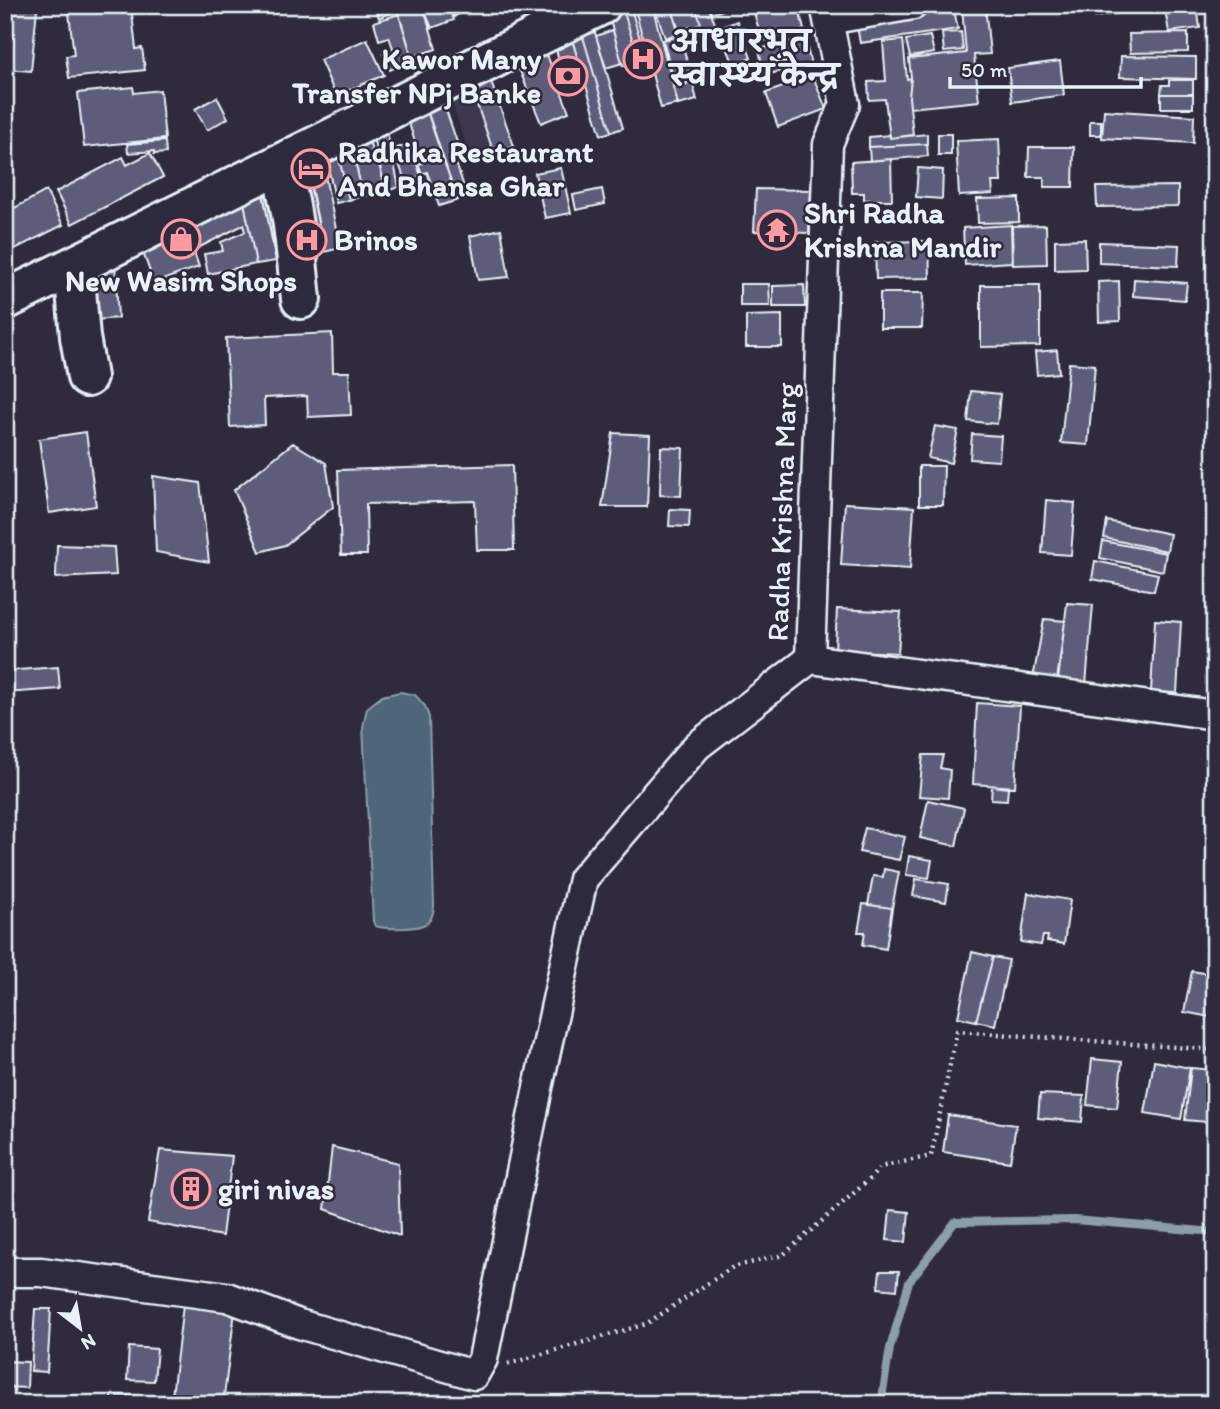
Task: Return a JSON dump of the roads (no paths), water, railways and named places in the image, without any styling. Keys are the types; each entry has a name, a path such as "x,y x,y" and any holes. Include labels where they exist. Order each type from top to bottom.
{"main road":[{"path":"5,300 601,5"},
{"path":"279,164 295,232 300,299"},
{"path":"74,266 80,337 87,377"}],"street":[{"path":"827,13 913,5"},
{"name":"Radha Krishna Marg","path":"827,13 845,104 828,144 810,659 1215,715"},
{"path":"5,1272 41,1272 227,1297 299,1324 474,1375 483,1359 583,879 697,746 810,659"}],"water":[{"path":"400,692 415,695 425,706 429,717 434,906 428,922 411,928 375,926 373,921 363,727 367,708 382,696"}],"waterway":[{"path":"881,1404 890,1348 909,1282 955,1222 1075,1220 1215,1232"}],"place":[{"name":"आधारभुत स्वास्थ्य केन्द्र","path":"643,59"},
{"name":"Kawor Many Transfer NPj Banke","path":"568,76"},
{"name":"Radhika Restaurant And Bhansa Ghar","path":"311,169"},
{"name":"Shri Radha Krishna Mandir","path":"777,230"},
{"name":"New Wasim Shops","path":"181,239"},
{"name":"Brinos","path":"307,240"},
{"name":"giri nivas","path":"191,1189"}]}
